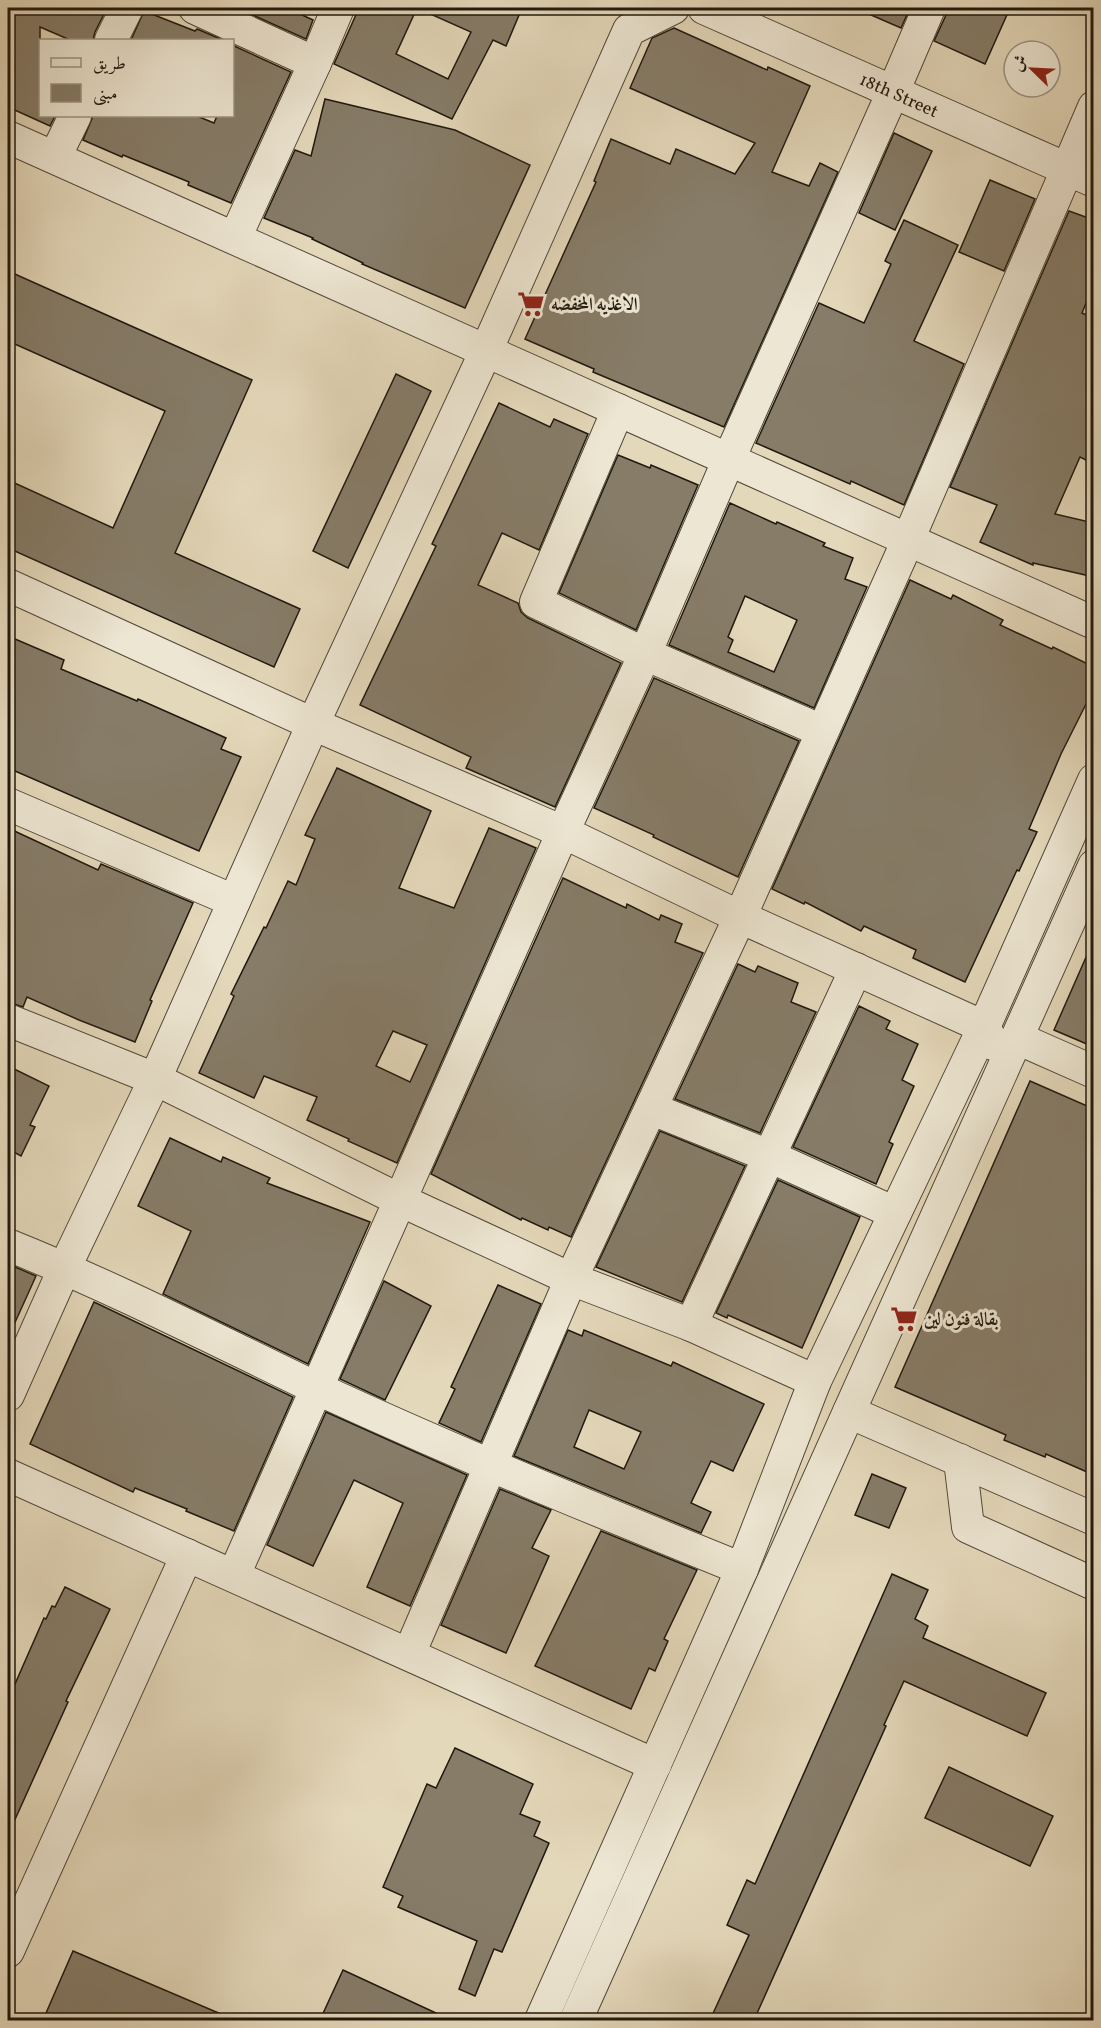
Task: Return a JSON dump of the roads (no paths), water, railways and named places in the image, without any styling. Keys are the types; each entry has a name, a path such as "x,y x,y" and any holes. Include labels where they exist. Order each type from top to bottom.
{"street":[{"path":"112,39 127,8"},
{"path":"195,8 315,63"},
{"path":"235,238 338,8"},
{"path":"8,1395 64,1267 155,1079 313,724 486,351 629,30 673,8"},
{"name":"18th Street","path":"704,8 1081,175"},
{"path":"234,1575 645,654 929,8"},
{"path":"410,1654 571,1279 652,1109 908,540 1081,175 1094,106"},
{"path":"56,157 75,117"},
{"path":"8,137 1094,623"},
{"path":"618,410 536,602 645,654 822,730"},
{"path":"8,585 313,724 564,832 740,916 984,1027 998,1053 995,1077 985,1108"},
{"path":"541,2020 742,1569 815,1381 984,1027 1094,780"},
{"path":"8,804 234,901"},
{"path":"576,2020 1094,866"},
{"path":"691,1325 856,969"},
{"path":"8,1020 155,1079 402,1201 571,1279 691,1325 815,1381"},
{"path":"1017,1038 1094,1072"},
{"path":"652,1109 769,1156 895,1213"},
{"path":"8,1245 64,1267 317,1388 492,1467 742,1569"},
{"path":"849,1412 1094,1519"},
{"path":"960,1460 968,1527 1094,1584"},
{"path":"8,1475 655,1765"},
{"path":"8,1952 187,1555"}],"place":[{"name":"الاغذيه المخفضه","path":"531,304"},
{"name":"بقالة فنون لين","path":"904,1319"}]}
